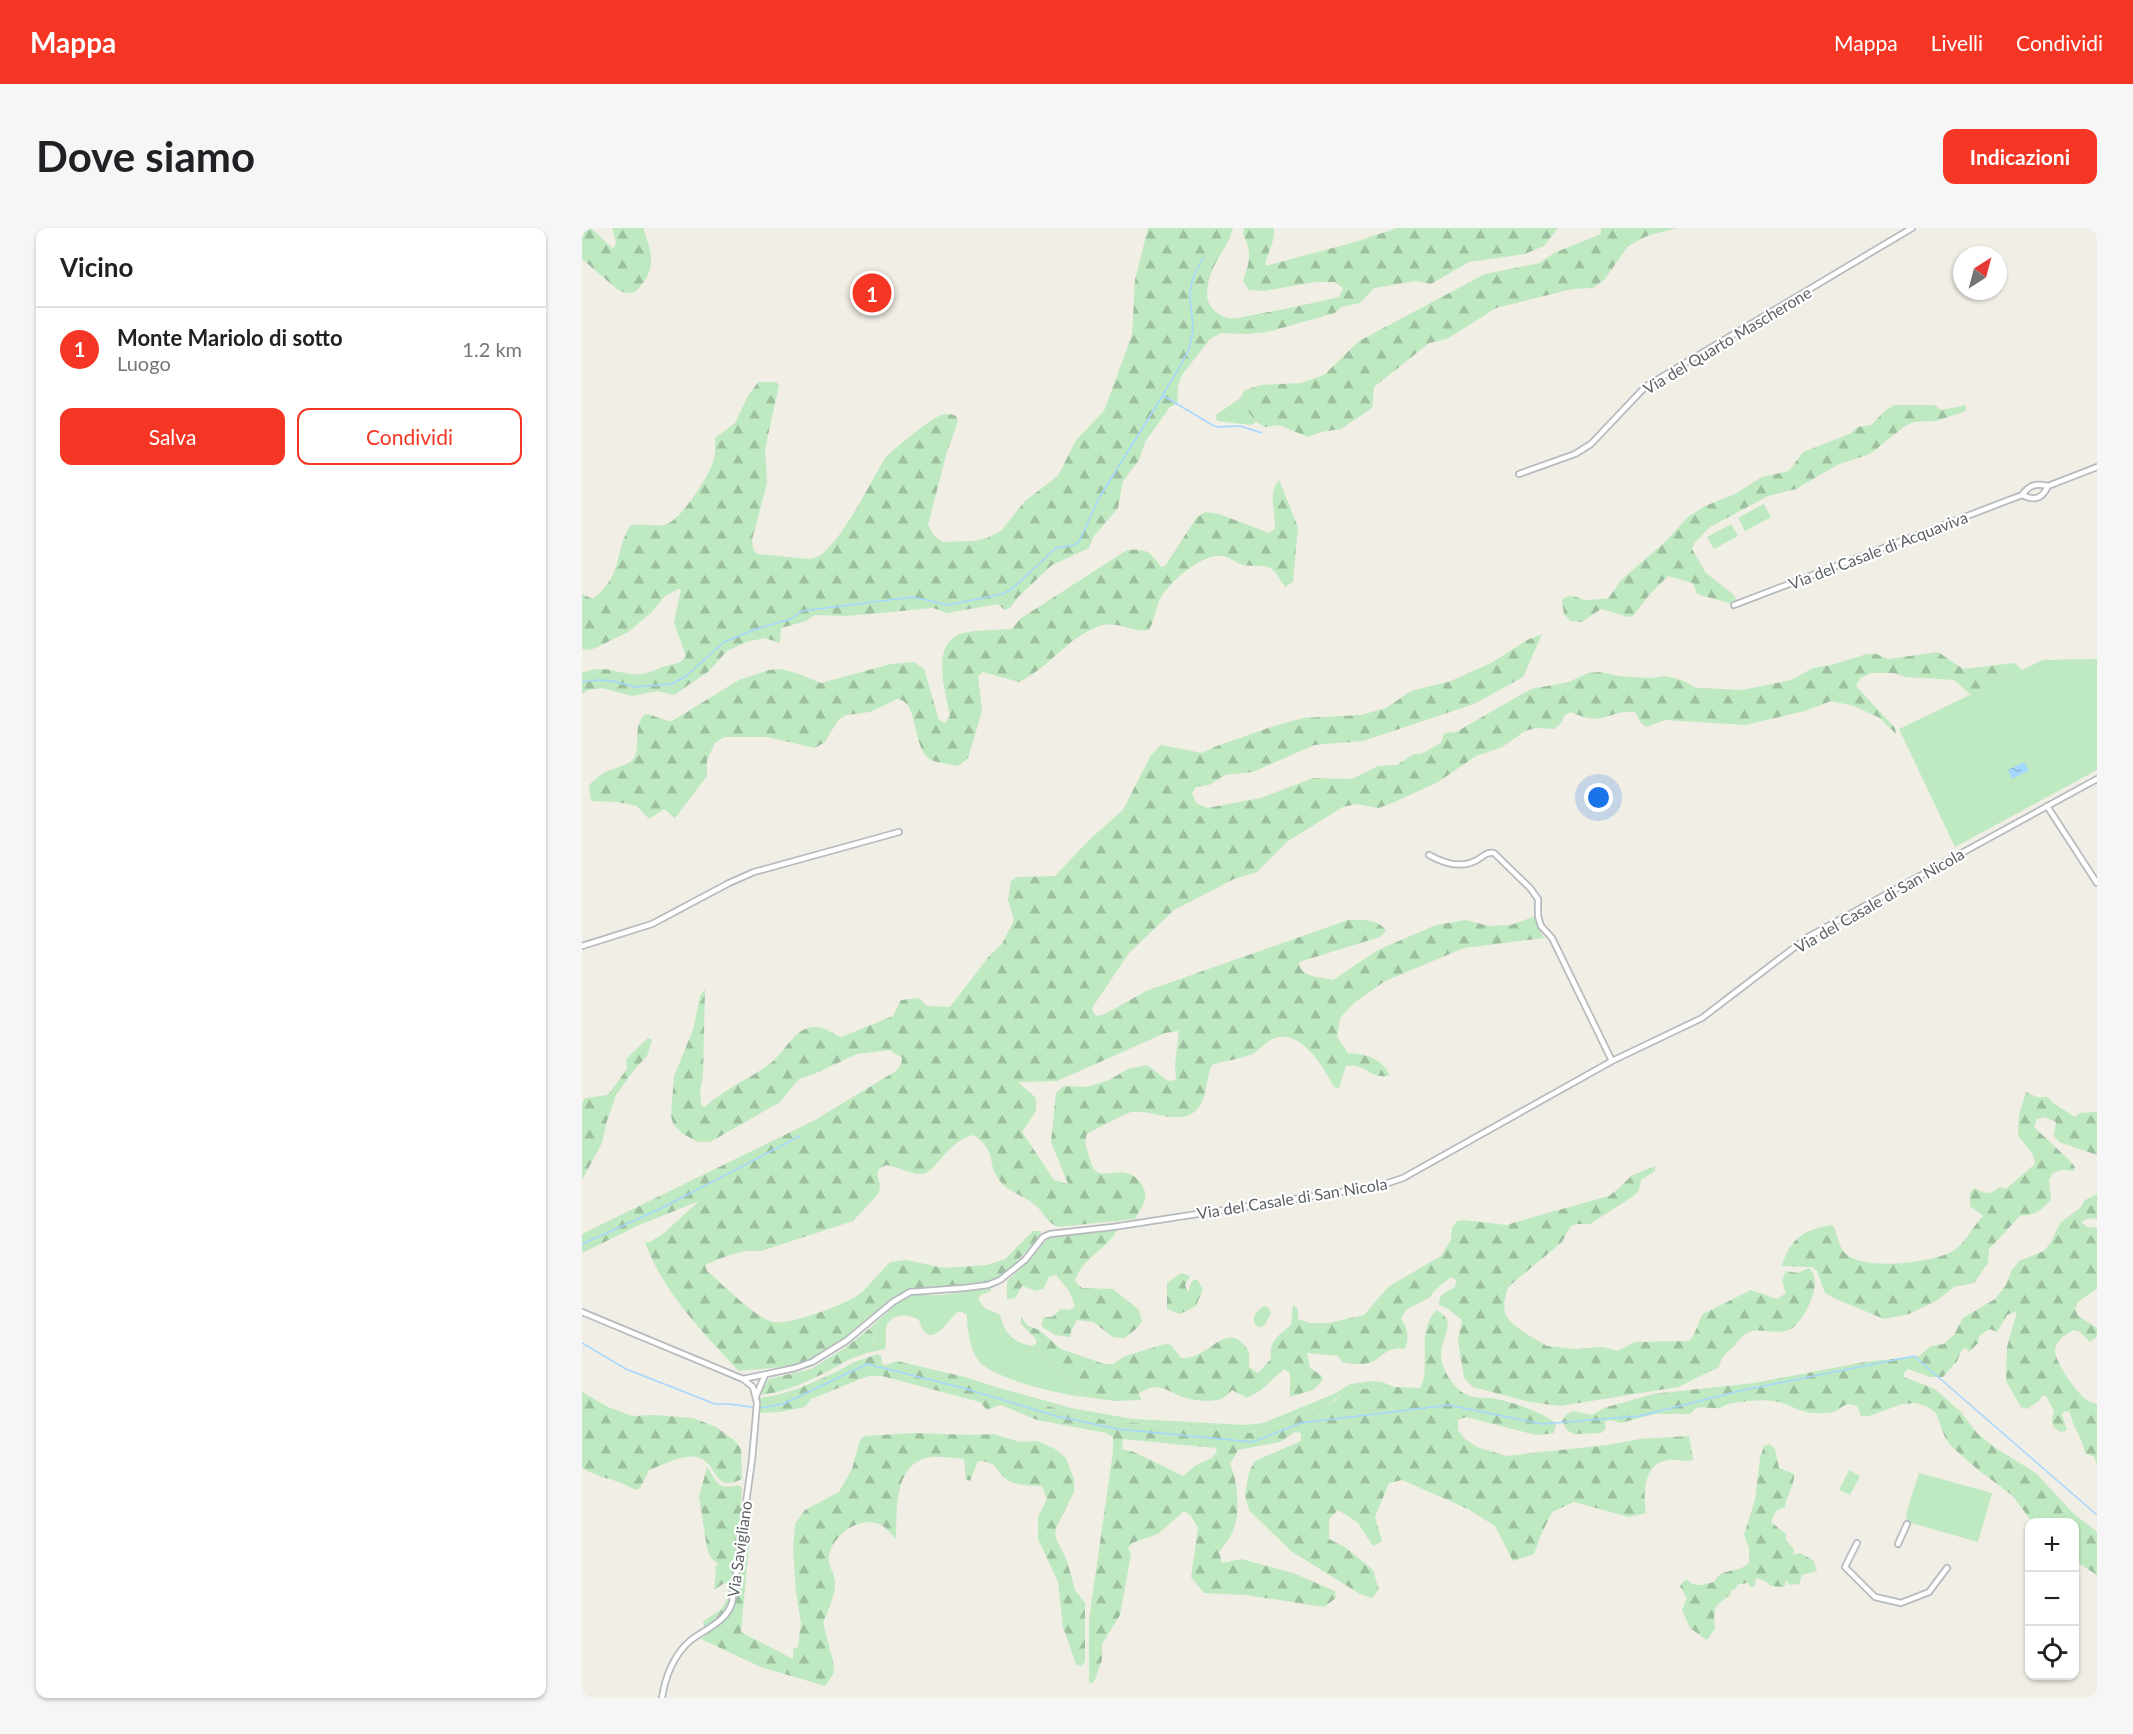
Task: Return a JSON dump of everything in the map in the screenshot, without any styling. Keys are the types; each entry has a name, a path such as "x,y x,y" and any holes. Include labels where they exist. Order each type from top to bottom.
{"street":[{"name":"Via del Quarto Mascherone","path":"1519,474 1575,453 1591,444 1645,387 1912,228"},
{"name":"Via del Casale di Acquaviva","path":"1734,605 2022,495 2032,485 2048,486 2097,467"},
{"name":"Via del Casale di Acquaviva","path":"2022,495 2037,499 2042,496 2048,486"},
{"name":"Via del Casale di San Nicola","path":"743,1379 812,1362 846,1341 893,1302 910,1292 988,1285 1000,1280 1025,1260 1044,1237 1050,1234 1379,1186 1403,1178 1612,1061 1702,1018 1808,937 2097,779"},
{"path":"2047,806 2097,883"},
{"path":"582,946 652,924 754,872 899,832"},
{"path":"1429,855 1441,861 1463,865 1477,860 1487,852 1494,853 1530,888 1538,899 1538,916 1541,926 1552,938 1612,1061"},
{"path":"582,1312 702,1364 743,1379"},
{"path":"756,1396 765,1375"},
{"name":"Via Savigliano","path":"662,1698 667,1676 680,1652 691,1640 723,1617 731,1607 752,1460 757,1403 753,1387 743,1379"},
{"path":"1898,1544 1907,1524"},
{"path":"1857,1543 1845,1567 1875,1597 1886,1601 1901,1603 1929,1592 1947,1568"}],"green space":[{"path":"582,228 591,228 613,249 616,243 612,228 643,228 651,254 651,262 647,277 635,292 625,293 617,289 582,259"},
{"path":"1148,228 1233,228 1211,273 1207,297 1213,309 1225,317 1234,319 1339,297 1343,288 1335,282 1315,282 1264,291 1249,290 1243,281 1249,256 1244,228 1274,228 1265,266 1355,242 1397,228 1558,228 1544,246 1525,254 1469,262 1431,284 1416,281 1374,288 1360,303 1341,307 1335,313 1267,332 1221,333 1210,339 1182,375 1178,386 1177,404 1170,407 1145,442 1139,460 1123,481 1118,508 1093,537 1089,548 1052,565 1018,597 1011,607 1005,610 998,604 947,613 933,608 847,616 815,615 806,621 781,628 780,643 765,638 746,642 727,651 709,671 674,695 657,691 632,696 602,688 588,690 582,694 582,673 606,669 628,674 643,674 682,661 686,656 674,623 681,589 665,596 651,613 628,632 591,650 582,649 582,594 593,599 603,590 614,573 630,526 667,524 686,507 712,465 715,438 735,423 748,396 758,382 776,382 779,385 765,449 767,483 752,540 753,549 757,554 809,559 822,554 839,536 885,458 922,427 946,414 956,416 958,421 947,452 928,525 934,536 943,542 974,541 1001,531 1025,501 1058,476 1076,440 1104,411 1132,335 1135,280"},
{"path":"1601,228 1678,228 1649,235 1628,246 1605,279 1593,288 1572,289 1496,308 1447,339 1429,343 1374,387 1372,408 1341,429 1308,437 1279,425 1265,427 1256,422 1239,399 1245,390 1261,385 1301,383 1324,375 1359,341 1485,274 1540,263 1554,253 1601,234"},
{"path":"1239,399 1256,422 1251,425 1216,419 1216,415"},
{"path":"1894,405 1934,405 1942,410 1966,405 1966,411 1936,421 1913,422 1870,454 1837,465 1796,489 1768,496 1710,527 1695,542 1692,549 1706,573 1734,595 1736,600 1729,603 1697,594 1693,583 1668,576 1633,616 1629,617 1601,609 1582,622 1570,621 1564,614 1562,600 1569,596 1586,600 1608,599 1621,580 1665,542 1688,517 1705,506 1735,494 1762,477 1789,471 1803,452 1850,434 1858,427 1871,425"},
{"path":"1279,480 1298,527 1293,582 1285,587 1275,572 1268,567 1244,565 1223,556 1215,556 1187,570 1164,592 1149,630 1109,624 1091,629 1019,682 983,672 978,676 982,711 968,758 958,766 930,759 924,753 909,707 904,701 897,699 870,712 846,715 838,720 825,742 815,748 767,737 724,737 715,743 707,760 707,776 675,818 664,809 649,819 637,806 618,802 591,801 589,785 605,772 626,764 635,756 639,723 645,714 672,721 739,680 769,670 781,669 821,683 891,664 914,662 924,669 939,720 945,723 950,716 942,671 945,649 951,640 965,633 1012,629 1020,619 1127,550 1147,552 1161,567 1165,566 1197,517 1205,512 1219,514 1269,533 1275,529 1273,491"},
{"path":"1764,504 1771,517 1745,531 1738,518"},
{"path":"1731,524 1738,536 1714,549 1707,537"},
{"path":"1542,634 1523,677 1474,704 1363,741 1314,745 1253,772 1225,775 1209,785 1196,787 1192,793 1196,803 1207,808 1261,798 1313,778 1352,779 1378,766 1397,765 1414,754 1421,754 1441,743 1444,733 1456,732 1531,689 1569,682 1588,673 1601,672 1650,678 1666,676 1684,681 1696,688 1743,690 1791,680 1813,668 1867,654 1876,654 1888,659 1938,652 1963,669 2015,663 2022,670 1971,695 1954,680 1906,677 1893,673 1871,673 1860,678 1856,686 1895,728 1896,734 1880,718 1854,706 1831,701 1805,711 1745,725 1665,720 1646,727 1635,712 1617,713 1599,719 1583,717 1571,712 1565,715 1554,729 1536,728 1525,731 1502,747 1476,756 1438,782 1390,804 1378,808 1356,804 1343,807 1288,841 1257,872 1234,879 1174,910 1129,953 1092,1008 1094,1014 1098,1016 1105,1014 1146,991 1348,920 1374,922 1386,931 1380,937 1299,962 1302,971 1311,976 1333,980 1378,950 1436,925 1466,920 1489,926 1511,925 1536,916 1538,927 1544,938 1464,948 1385,981 1354,1003 1340,1018 1337,1037 1348,1053 1372,1058 1390,1075 1380,1076 1360,1067 1346,1066 1339,1088 1334,1087 1318,1061 1303,1045 1294,1039 1275,1038 1252,1054 1212,1065 1205,1094 1195,1112 1187,1116 1169,1117 1132,1112 1087,1134 1086,1146 1095,1170 1099,1173 1127,1173 1143,1186 1145,1200 1135,1219 1058,1227 1031,1202 1003,1185 993,1168 986,1147 973,1135 957,1143 928,1172 923,1174 886,1165 879,1169 877,1174 880,1185 879,1193 853,1221 761,1251 732,1254 705,1265 707,1271 758,1314 773,1322 792,1321 819,1313 855,1297 890,1262 907,1260 943,1268 987,1265 1005,1259 1033,1231 1041,1231 1040,1237 1004,1275 996,1280 909,1289 892,1299 848,1336 818,1356 793,1366 739,1371 685,1311 662,1278 645,1242 650,1242 664,1233 699,1201 637,1226 582,1253 582,1234 815,1120 896,1071 901,1064 902,1058 890,1050 857,1054 799,1079 780,1102 710,1142 698,1142 683,1134 673,1124 671,1115 674,1076 693,1030 700,996 705,989 703,1076 700,1091 701,1105 705,1107 721,1094 772,1062 796,1035 808,1028 822,1028 841,1037 893,1016 901,1000 919,998 927,1006 950,1007 990,955 1002,944 1014,920 1008,900 1011,881 1017,877 1055,876 1090,839 1123,810 1151,755 1161,745 1202,753 1271,727 1303,718 1361,715 1386,708 1411,691 1451,681 1493,662 1527,640","holes":["1179,1031 1175,1064 1176,1080 1168,1081 1147,1065 1128,1069 1109,1080 1086,1087 1064,1086 1056,1093 1051,1142 1068,1184 1054,1180 1022,1132 1036,1111 1036,1098 1018,1082 1057,1081 1165,1033"]},
{"path":"2097,659 2097,770 1955,847 1899,729 2043,660"},
{"path":"648,1038 652,1040 647,1056 616,1095 602,1143 582,1180 582,1103 585,1098 608,1095 627,1069 626,1059"},
{"path":"2026,1092 2037,1097 2048,1097 2053,1103 2075,1117 2080,1113 2097,1112 2097,1155 2059,1142 2054,1136 2056,1122 2045,1117 2037,1119 2034,1127 2075,1167 2073,1171 2062,1170 2053,1173 2049,1180 2051,1200 2034,1214 2021,1215 1989,1249 1988,1263 1974,1283 1954,1287 1936,1301 1909,1314 1884,1319 1825,1293 1817,1271 1812,1267 1782,1266 1789,1248 1800,1236 1814,1229 1833,1225 1846,1254 1868,1262 1882,1264 1915,1262 1953,1251 1983,1216 1970,1206 1970,1193 1975,1188 1987,1193 2000,1187 2006,1189 2035,1164 2033,1155 2018,1135 2019,1115"},
{"path":"1655,1166 1655,1171 1641,1180 1639,1190 1632,1197 1590,1224 1576,1224 1570,1227 1562,1242 1508,1287 1504,1302 1505,1314 1523,1332 1547,1346 1576,1349 1602,1347 1618,1351 1635,1342 1689,1341 1703,1314 1751,1290 1777,1299 1786,1293 1782,1281 1786,1271 1798,1273 1809,1268 1815,1282 1814,1291 1802,1318 1791,1329 1775,1332 1759,1330 1749,1332 1725,1354 1719,1367 1678,1387 1560,1406 1530,1402 1473,1387 1464,1378 1458,1340 1462,1320 1439,1305 1441,1296 1454,1288 1457,1281 1451,1277 1429,1298 1407,1309 1401,1318 1407,1333 1405,1349 1395,1348 1371,1362 1360,1364 1342,1362 1338,1356 1307,1353 1310,1368 1322,1376 1323,1380 1313,1390 1290,1397 1290,1373 1284,1369 1261,1390 1247,1398 1232,1390 1221,1399 1197,1400 1157,1387 1139,1393 1141,1400 1115,1401 1078,1396 1067,1378 1040,1354 1036,1340 1021,1324 1021,1317 1028,1326 1039,1330 1061,1349 1104,1364 1113,1364 1125,1356 1165,1344 1171,1345 1181,1358 1190,1358 1220,1341 1233,1338 1248,1349 1249,1367 1258,1373 1271,1359 1271,1347 1275,1339 1291,1325 1293,1304 1298,1310 1298,1319 1309,1323 1329,1323 1364,1315 1388,1287 1441,1256 1451,1240 1452,1228 1457,1221 1506,1225 1609,1196 1631,1176"},
{"path":"2097,1194 2097,1219 2089,1218 2081,1222 2087,1227 2097,1228 2097,1289 2079,1301 2075,1308 2078,1316 2097,1328 2097,1336 2090,1342 2080,1332 2074,1330 2059,1340 2055,1350 2062,1368 2076,1389 2085,1399 2097,1404 2097,1465 2094,1457 2085,1453 2070,1412 2064,1411 2062,1415 2067,1430 2061,1432 2053,1426 2054,1411 2046,1396 2042,1396 2039,1401 2027,1409 2021,1407 2006,1381 2007,1347 2017,1311 2007,1315 1997,1332 1990,1329 1979,1336 1978,1343 1969,1352 1966,1348 1962,1350 1957,1361 1943,1377 1930,1377 1908,1369 1904,1377 1935,1389 1960,1411 1977,1433 1994,1447 2036,1473 2073,1513 2097,1532 2097,1575 2079,1564 2079,1518 2029,1518 2012,1495 1951,1446 1936,1413 1916,1403 1902,1404 1869,1416 1861,1416 1857,1406 1850,1404 1834,1412 1813,1413 1768,1400 1752,1401 1732,1403 1719,1408 1696,1408 1690,1414 1654,1414 1621,1423 1605,1421 1606,1428 1601,1433 1573,1434 1566,1429 1562,1421 1567,1414 1573,1411 1592,1415 1604,1408 1653,1394 1754,1383 1865,1362 1919,1356 1931,1346 1944,1344 1954,1335 1963,1318 1995,1299 2006,1285 2012,1270 2019,1261 2044,1251 2060,1223 2080,1208 2085,1200"},
{"path":"1117,1230 1113,1237 1083,1266 1075,1281 1082,1288 1113,1289 1139,1310 1142,1322 1124,1338 1113,1337 1093,1322 1077,1320 1070,1337 1055,1335 1041,1326 1044,1317 1052,1317 1061,1309 1070,1310 1075,1306 1069,1291 1056,1275 1049,1277 1044,1288 1037,1291 1022,1286 1015,1298 1007,1299 1007,1281 1028,1262 1048,1238"},
{"path":"1181,1273 1190,1276 1185,1285 1188,1292 1192,1281 1197,1279 1203,1289 1196,1306 1180,1314 1167,1309 1167,1283"},
{"path":"990,1287 991,1291 978,1298 983,1306 1000,1315 1007,1332 1015,1340 1032,1346 1038,1342 1040,1354 1067,1378 1078,1396 1024,1384 985,1367 973,1350 968,1332 967,1315 962,1312 957,1312 942,1329 932,1335 927,1334 919,1320 915,1318 895,1317 886,1329 885,1349 867,1353 874,1342 875,1335 869,1329 902,1299 912,1295 941,1295"},
{"path":"1264,1306 1269,1308 1271,1313 1264,1326 1259,1327 1254,1323 1254,1317"},
{"path":"1436,1310 1446,1319 1448,1324 1441,1359 1448,1377 1462,1392 1467,1395 1523,1406 1556,1424 1554,1433 1536,1435 1466,1417 1458,1420 1458,1430 1465,1439 1477,1447 1506,1456 1608,1445 1640,1439 1689,1436 1693,1460 1669,1460 1660,1462 1654,1467 1645,1489 1646,1513 1629,1517 1574,1502 1552,1512 1534,1554 1513,1561 1495,1526 1468,1509 1402,1480 1389,1483 1375,1517 1382,1541 1373,1546 1357,1522 1338,1510 1329,1519 1329,1539 1345,1547 1373,1570 1379,1590 1372,1598 1360,1594 1291,1551 1249,1510 1245,1495 1249,1472 1255,1461 1301,1441 1301,1433 1295,1432 1280,1442 1238,1450 1230,1464 1237,1489 1237,1517 1231,1536 1219,1552 1222,1563 1241,1559 1293,1573 1335,1591 1336,1598 1324,1607 1247,1595 1204,1593 1191,1577 1198,1528 1191,1516 1184,1511 1158,1534 1132,1543 1128,1548 1131,1554 1120,1615 1102,1644 1102,1660 1094,1682 1089,1684 1089,1619 1113,1452 1113,1437 1106,1433 1037,1420 1023,1414 1025,1407 1032,1402 1103,1420 1249,1433 1275,1426 1300,1413 1328,1406 1346,1392 1357,1388 1376,1390 1394,1387 1420,1388 1425,1370 1426,1329","holes":["1123,1439 1216,1448 1217,1452 1212,1458 1196,1465 1183,1476 1134,1452 1122,1449"]},
{"path":"869,1329 875,1335 872,1346 866,1353 797,1386 762,1395 761,1390 769,1379 811,1369 845,1348"},
{"path":"878,1354 881,1356 882,1364 897,1361 996,1387 1000,1400 997,1406 987,1410 980,1402 882,1376 868,1376 811,1399 805,1407 780,1412 775,1405 777,1399 854,1362"},
{"path":"1372,1381 1394,1387 1376,1390 1357,1388 1335,1399 1328,1406 1300,1413 1275,1426 1249,1433 1103,1420 1033,1402 1025,1407 1023,1414 1001,1405 997,1406 1000,1400 996,1387 1071,1408 1133,1419 1246,1425 1263,1423 1336,1393 1350,1384"},
{"path":"800,1388 777,1399 775,1405 780,1412 759,1413 760,1398"},
{"path":"582,1392 608,1407 632,1416 693,1418 716,1427 735,1441 741,1449 742,1479 726,1483 721,1481 706,1462 694,1457 674,1460 649,1470 640,1488 635,1490 582,1468"},
{"path":"912,1433 993,1434 1020,1442 1038,1441 1055,1449 1066,1458 1074,1479 1074,1492 1056,1528 1055,1536 1067,1561 1075,1590 1085,1603 1085,1662 1081,1666 1076,1664 1063,1627 1058,1582 1038,1539 1038,1517 1047,1499 1042,1486 1013,1483 1004,1478 994,1465 978,1461 970,1481 966,1479 964,1459 944,1457 931,1457 919,1461 903,1478 897,1502 896,1539 881,1525 871,1522 863,1523 848,1529 831,1548 829,1560 835,1587 823,1623 834,1673 825,1686 761,1667 701,1639 731,1614 747,1514 752,1512 741,1632 793,1659 793,1649 798,1647 801,1623 793,1550 795,1524 805,1510 839,1492 852,1469 860,1440 865,1436"},
{"path":"1769,1444 1775,1449 1779,1468 1794,1474 1785,1507 1776,1511 1771,1522 1786,1534 1786,1540 1794,1549 1793,1555 1801,1553 1814,1561 1817,1571 1802,1575 1799,1584 1789,1585 1786,1580 1784,1587 1771,1586 1756,1578 1755,1585 1751,1588 1748,1583 1738,1584 1716,1608 1715,1629 1707,1640 1690,1628 1682,1610 1687,1598 1680,1586 1686,1579 1695,1585 1714,1582 1720,1574 1749,1563 1749,1548 1744,1535 1755,1500 1760,1458 1764,1446"},
{"path":"707,1467 719,1484 727,1487 739,1485 742,1488 740,1537 733,1568 730,1603 722,1617 704,1626 703,1622 722,1607 728,1593 726,1582 714,1590 715,1567 718,1564 711,1558 707,1548 699,1497"},
{"path":"1849,1470 1860,1476 1850,1495 1839,1490"},
{"path":"1919,1473 1992,1493 1978,1542 1907,1520 1906,1514"}],"water":[{"path":"2024,762 2029,770 2012,779 2008,770"}],"waterway":[{"path":"582,682 613,681 635,687 672,684 686,676 724,642 756,629 791,619 802,611 913,597 948,605 1002,594 1012,589 1056,548 1079,542 1099,498 1188,350 1193,332 1190,293 1203,258"},
{"path":"1164,396 1212,425 1240,426 1262,433"},
{"path":"582,1244 662,1208 800,1136"},
{"path":"582,1343 626,1369 715,1404 759,1408 783,1404 867,1364 963,1388 1056,1416 1117,1429 1253,1442 1301,1423 1449,1405 1542,1424 1640,1416 1739,1391 1914,1356 2097,1515"}],"place":[{"name":"Monte Mariolo di sotto","path":"872,293"}]}
